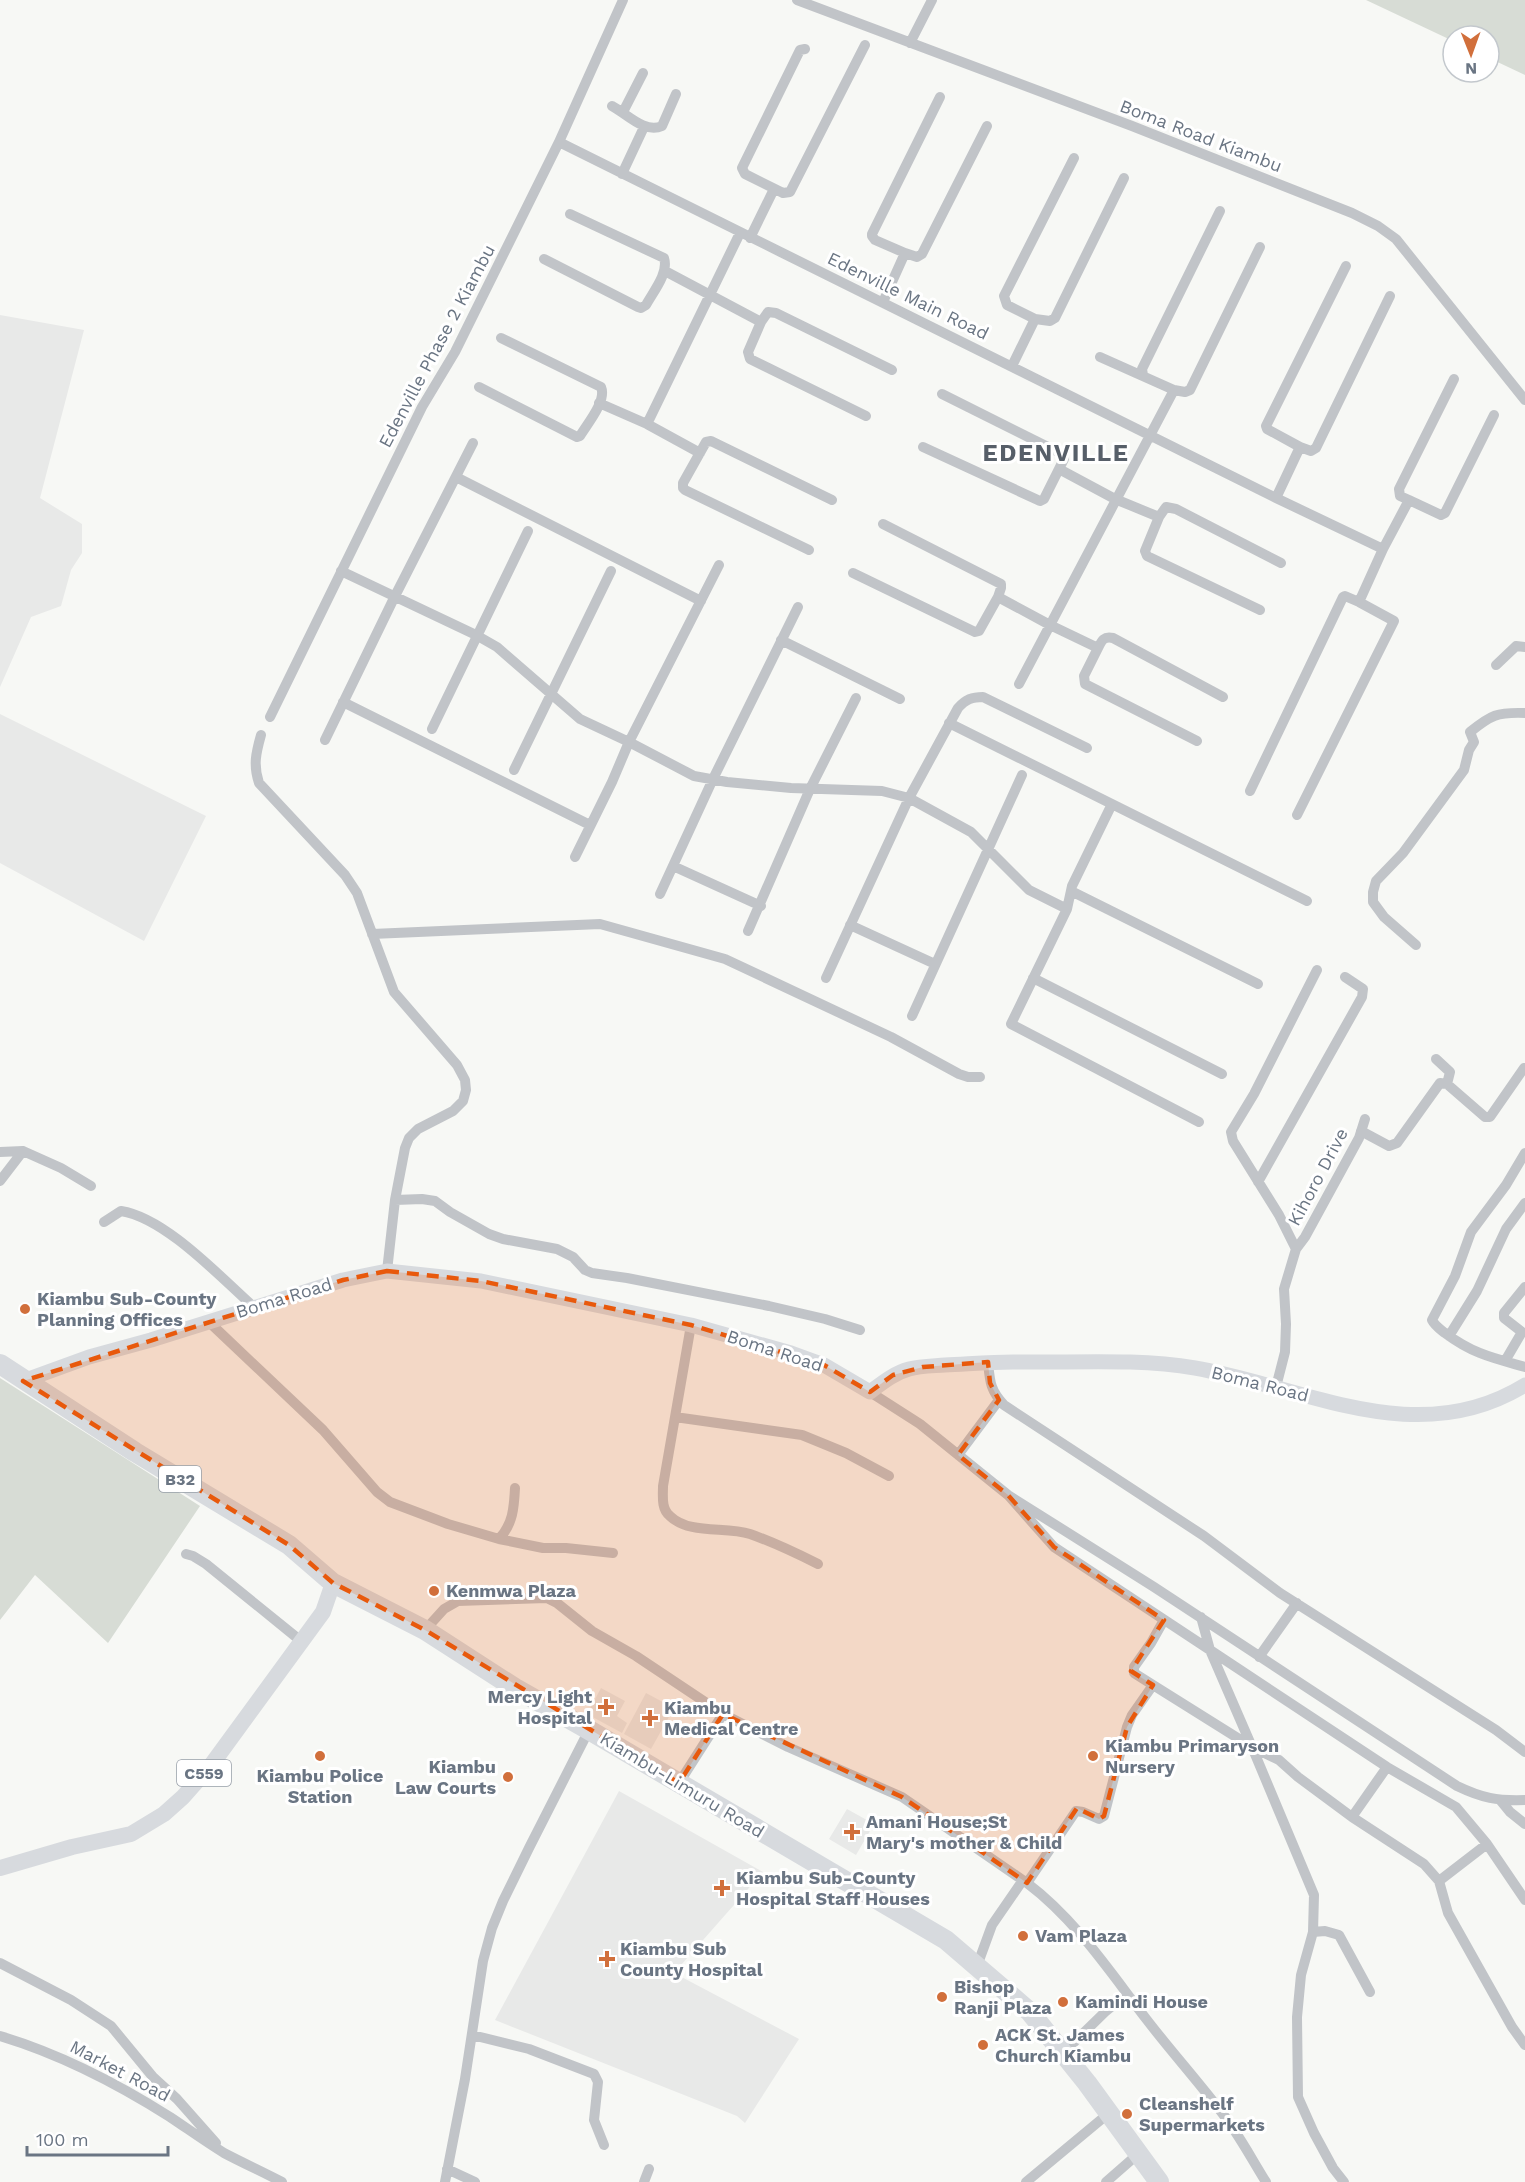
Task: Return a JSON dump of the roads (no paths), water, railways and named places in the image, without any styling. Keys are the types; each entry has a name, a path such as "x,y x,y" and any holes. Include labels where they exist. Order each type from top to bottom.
{"highway":[{"name":"B32","path":"0,1364 23,1381"},
{"name":"Kiambu-Limuru Road","path":"23,1381 289,1545 333,1583 425,1630 515,1688 936,1933 1030,2012 1064,2052 1159,2182"}],"main road":[{"name":"Boma Road","path":"23,1381 89,1357 343,1280 387,1271 487,1282 691,1325 791,1353 824,1365 870,1392 893,1376 909,1369 988,1362 1145,1362 1195,1368 1370,1411 1432,1416 1477,1406 1525,1385"},
{"name":"C559","path":"0,1868 72,1847 131,1834 164,1814 183,1797 212,1764 323,1612 333,1583"}],"street":[{"path":"559,142 623,0"},
{"name":"Boma Road Kiambu","path":"797,0 1132,126 1352,213 1378,226 1395,239 1525,400"},
{"path":"910,43 932,0"},
{"path":"805,49 800,50 742,168 745,174 783,193 790,192 865,45"},
{"path":"623,112 643,73"},
{"path":"612,106 644,127 656,129 662,126 676,94"},
{"path":"940,97 872,234 875,240 917,257 922,254 987,126"},
{"path":"622,174 644,127"},
{"name":"Edenville Main Road","path":"559,142 1150,436 1383,549"},
{"name":"Edenville Phase 2 Kiambu","path":"270,717 422,407 456,352 559,142"},
{"path":"1074,158 1004,296 1007,305 1035,319 1050,321 1055,318 1124,178"},
{"path":"646,424 708,295 774,189"},
{"path":"1143,375 1142,369 1220,211"},
{"path":"544,259 641,308 646,305 665,271 666,263 661,256 570,214"},
{"path":"1100,357 1174,390 1185,392 1192,387 1260,247"},
{"path":"883,302 905,253"},
{"path":"1346,266 1266,426 1267,429 1300,447 1311,451 1316,448 1390,296"},
{"path":"665,271 761,322"},
{"path":"866,416 750,359 748,352 761,322 768,312 776,313 892,370"},
{"path":"1012,366 1035,319"},
{"path":"479,387 577,436 580,436 599,403 603,390 601,387 501,338"},
{"path":"1454,379 1399,489 1400,496 1442,515 1446,513 1494,415"},
{"path":"1019,684 1174,390"},
{"path":"923,447 1040,501 1044,499 1064,459 1062,454 942,394"},
{"path":"599,403 646,424 700,453"},
{"path":"809,550 683,488 683,483 706,442 711,441 832,500"},
{"path":"326,740 394,596 474,442"},
{"path":"1276,498 1300,447"},
{"path":"1059,469 1116,499 1159,517"},
{"path":"456,477 701,601"},
{"path":"1359,602 1383,549 1409,501"},
{"path":"1260,610 1147,556 1146,551 1159,517 1166,507 1170,507 1281,563"},
{"path":"853,573 975,632 980,631 998,597 1000,584 883,524"},
{"path":"432,729 528,531"},
{"path":"574,857 629,741 719,565"},
{"path":"342,568 497,647 580,719 629,741 694,776 810,789 882,791 909,798 971,832 1029,890 1067,909"},
{"path":"514,770 611,571"},
{"path":"998,597 1098,648"},
{"path":"1250,791 1343,597 1359,602 1394,621 1297,815"},
{"path":"660,894 713,779 798,607"},
{"path":"1197,741 1085,684 1084,676 1098,648 1105,637 1113,638 1223,696"},
{"path":"781,640 900,699"},
{"path":"1496,666 1516,646 1525,647"},
{"path":"826,978 909,798 949,723 964,701 972,697 983,697 1088,748"},
{"path":"748,931 761,906 810,789 856,698"},
{"path":"343,702 590,825"},
{"path":"1416,945 1384,917 1373,902 1376,882 1403,853 1464,770 1474,742 1470,732 1485,719 1501,712 1525,713"},
{"path":"949,723 1307,901"},
{"path":"261,735 255,756 259,783 345,875 357,893 394,992 457,1065 465,1080 466,1090 463,1101 453,1111 418,1129 409,1138 395,1200 387,1271"},
{"path":"912,1016 1022,775"},
{"path":"1112,804 1071,891 1067,909 1011,1024 1199,1122"},
{"path":"673,866 761,906"},
{"path":"1071,891 1258,984"},
{"path":"372,934 600,924 725,959 891,1037 959,1074 980,1077"},
{"path":"850,925 935,964"},
{"path":"1296,1249 1288,1231 1233,1141 1231,1132 1254,1094 1317,970"},
{"path":"1258,1182 1362,997 1363,989 1345,977"},
{"path":"1033,978 1222,1074"},
{"path":"1436,1059 1450,1072 1447,1084"},
{"path":"1361,1131 1393,1146 1440,1083 1447,1084 1485,1117 1490,1117 1524,1068"},
{"name":"Kihoro Drive","path":"1276,1387 1285,1352 1284,1289 1296,1249 1311,1226 1361,1131 1365,1119"},
{"path":"0,1181 23,1151"},
{"path":"0,1152 23,1151 61,1168 91,1186"},
{"path":"1525,1153 1506,1185 1471,1232 1455,1276 1432,1320 1437,1327 1469,1349 1490,1358 1525,1366"},
{"path":"395,1200 435,1202 489,1234 503,1239 557,1249 573,1257 585,1270 592,1273 769,1306 860,1330"},
{"path":"1449,1336 1477,1291 1506,1229 1525,1203"},
{"path":"104,1222 121,1211 136,1213 171,1235 255,1308"},
{"path":"1505,1361 1522,1332 1504,1318 1504,1313 1525,1287"},
{"path":"209,1322 323,1430 377,1492 390,1502 499,1539 543,1548 613,1553"},
{"path":"691,1325 663,1486 663,1504 668,1515 680,1523 692,1526 747,1533 818,1564"},
{"path":"988,1362 990,1383 999,1400 1012,1410 1204,1536 1297,1603 1496,1730 1525,1752"},
{"path":"870,1392 920,1424 1008,1494 1465,1790 1477,1796 1501,1801 1525,1800"},
{"path":"958,1455 999,1400"},
{"path":"675,1417 802,1435 846,1453 889,1476"},
{"path":"499,1539 507,1530 512,1519 515,1488"},
{"path":"1008,1494 1047,1541 1388,1767 1456,1807 1470,1820 1525,1900"},
{"path":"186,1554 206,1564 301,1641"},
{"path":"1141,1605 1154,1587"},
{"path":"425,1630 444,1609 458,1602 547,1598 557,1603 592,1631 636,1656 723,1714 788,1747 902,1797 1025,1881 1047,1898 1071,1923 1221,2110 1266,2182"},
{"path":"1259,1657 1297,1603"},
{"path":"1200,1617 1210,1650 1314,1895 1313,1932 1301,1975 1297,2017 1298,2097 1333,2168 1344,2182"},
{"path":"1164,1620 1133,1670 1134,1673 1252,1747 1279,1760 1298,1778 1352,1817 1424,1864 1439,1881 1448,1913 1512,2027 1525,2045"},
{"path":"977,1966 992,1925 1076,1811 1098,1819 1104,1816 1127,1727 1132,1715 1153,1685"},
{"path":"679,1783 723,1714"},
{"path":"445,2182 483,1961 492,1928 529,1848 590,1730"},
{"path":"1352,1817 1388,1767"},
{"path":"1456,1807 1465,1790"},
{"path":"1501,1801 1525,1824"},
{"path":"1439,1881 1487,1844"},
{"path":"1313,1932 1325,1931 1339,1935 1370,1992"},
{"path":"0,1963 70,2000 111,2026 153,2077 177,2099 224,2152"},
{"path":"1064,2052 1127,1994"},
{"path":"472,2035 529,2049 594,2074 598,2082 594,2120 604,2145"},
{"name":"Market Road","path":"0,2036 26,2043 111,2083 224,2152 282,2182"},
{"path":"1026,2182 1109,2113"},
{"path":"1106,2182 1138,2154"},
{"path":"447,2169 475,2182"},
{"path":"644,2182 650,2169"}],"place":[{"name":"Kiambu Sub-County Planning Offices","path":"25,1309"},
{"name":"Kenmwa Plaza","path":"434,1591"},
{"name":"Mercy Light Hospital","path":"606,1707"},
{"name":"Kiambu Medical Centre","path":"650,1718"},
{"name":"Kiambu Police Station","path":"320,1756"},
{"name":"Kiambu Primaryson Nursery","path":"1093,1756"},
{"name":"Kiambu Law Courts","path":"508,1777"},
{"name":"Amani House;St Mary's mother & Child","path":"852,1832"},
{"name":"Kiambu Sub-County Hospital Staff Houses","path":"722,1888"},
{"name":"Vam Plaza","path":"1023,1936"},
{"name":"Kiambu Sub County Hospital","path":"607,1959"},
{"name":"Bishop Ranji Plaza","path":"942,1997"},
{"name":"Kamindi House","path":"1063,2002"},
{"name":"ACK St. James Church Kiambu","path":"983,2045"},
{"name":"Cleanshelf Supermarkets","path":"1127,2114"}],"district":[{"name":"EDENVILLE","path":"1056,453"}]}
